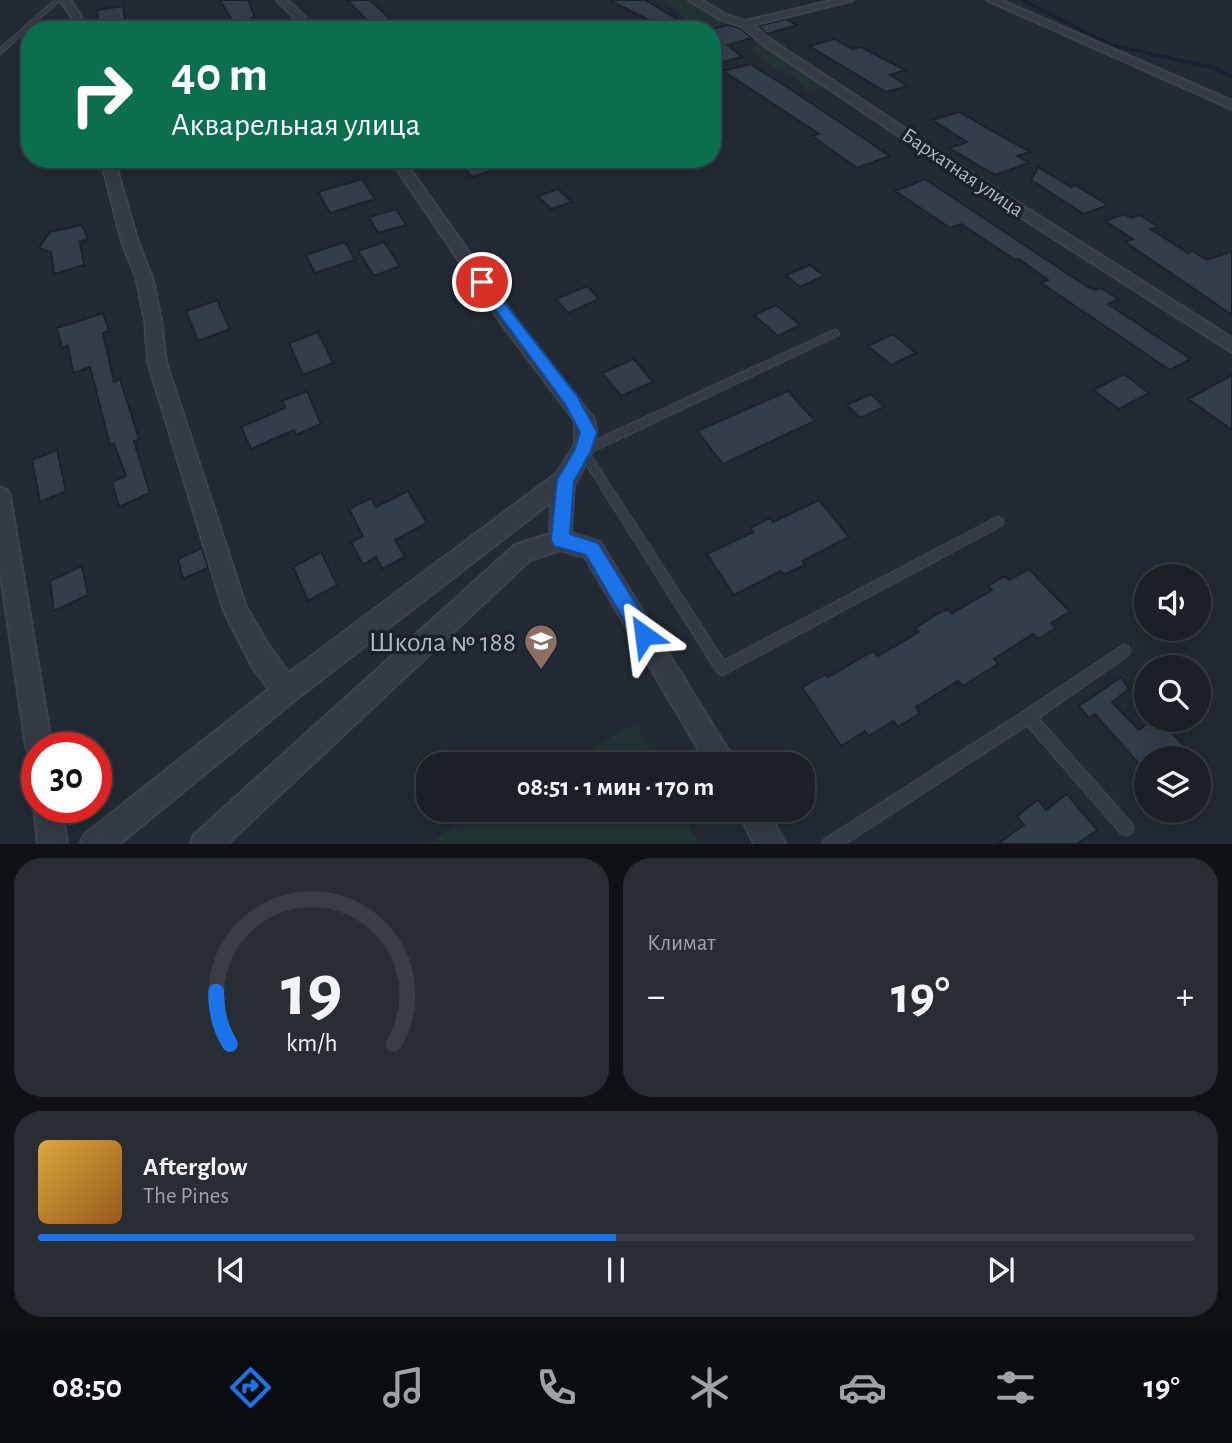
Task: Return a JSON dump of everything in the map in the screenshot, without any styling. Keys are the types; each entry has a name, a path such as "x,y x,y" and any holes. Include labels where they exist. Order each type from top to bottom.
{"street":[{"path":"65,0 76,21"},
{"path":"282,0 302,21"},
{"name":"Бархатная улица","path":"694,0 723,17 745,24 768,43 1016,208 1232,346"},
{"path":"745,24 848,0"},
{"path":"992,0 1232,105"},
{"path":"109,168 130,242 144,277 153,320 157,362 236,611 261,657 286,691"},
{"path":"95,844 286,691 565,480 583,451 589,432 584,419 510,323 402,168"},
{"path":"560,540 565,480"},
{"path":"0,496 37,732"},
{"path":"205,844 523,552 560,540 592,549 715,752"},
{"path":"758,822 771,844"},
{"path":"50,823 53,844"}],"lane":[{"path":"35,21 58,0"},
{"path":"0,52 21,33"},
{"path":"835,333 583,451 722,669 998,522"},
{"path":"831,844 1028,717 1124,651"},
{"path":"1028,717 1126,828"}],"shaded area":[{"path":"667,0 691,0 729,23 721,26 721,21 688,21 668,5"},
{"path":"760,42 829,86 807,92 796,77 775,69 750,49"},
{"path":"636,723 651,752 586,752"},
{"path":"464,822 687,822 699,844 425,844"}],"building":[{"path":"220,0 248,0 254,20 232,21"},
{"path":"347,0 370,0 393,21 368,21"},
{"path":"609,0 645,0 680,21 650,21"},
{"path":"123,6 126,21 99,21 97,10"},
{"path":"786,19 797,25 767,34 759,26"},
{"path":"729,25 740,28 752,38 728,45 742,57 721,61 721,27"},
{"path":"834,39 852,49 861,47 905,70 890,75 908,86 886,92 809,46"},
{"path":"750,64 890,156 857,168 812,136 819,134 723,71"},
{"path":"959,112 1030,152 1017,156 1029,163 995,175 949,148 967,142 932,120"},
{"path":"1038,167 1108,205 1084,214 1031,180"},
{"path":"464,168 500,168 472,177"},
{"path":"362,179 375,199 330,213 318,192"},
{"path":"925,179 1086,286 1096,290 1101,288 1118,299 1108,304 1191,359 1170,370 1041,283 1048,280 1019,259 1015,260 961,224 950,228 895,191"},
{"path":"558,189 572,202 551,209 538,196"},
{"path":"396,209 406,225 378,233 369,217"},
{"path":"1124,214 1131,218 1140,215 1158,227 1151,229 1188,253 1192,251 1207,260 1232,251 1232,315 1125,242 1133,239 1105,221"},
{"path":"82,225 88,239 80,242 84,265 54,274 51,252 39,248 50,232"},
{"path":"345,242 355,260 315,273 306,255"},
{"path":"384,242 400,266 374,276 358,251"},
{"path":"810,265 824,276 800,287 786,275"},
{"path":"587,286 599,299 568,313 556,299"},
{"path":"217,300 230,329 198,341 186,311"},
{"path":"776,305 800,325 778,336 754,315"},
{"path":"103,313 109,331 103,333 114,382 120,379 139,439 134,441 150,493 119,507 112,482 126,476 114,444 110,445 90,367 73,373 68,345 62,348 57,328"},
{"path":"318,332 333,363 303,375 289,343"},
{"path":"893,334 916,353 891,365 868,346"},
{"path":"634,359 653,382 621,396 602,373"},
{"path":"1124,374 1149,393 1119,409 1093,390"},
{"path":"1232,375 1232,430 1188,399"},
{"path":"307,391 321,424 296,435 294,430 251,449 241,427 285,408 282,401"},
{"path":"788,391 815,421 723,464 697,431"},
{"path":"871,394 884,407 860,418 847,405"},
{"path":"57,450 66,491 40,502 32,460"},
{"path":"408,491 427,523 395,540 405,557 382,569 376,557 363,565 351,542 363,536 349,509 371,498 376,507"},
{"path":"819,500 849,537 802,561 805,565 784,575 781,571 734,595 707,554 753,532 750,528 770,518 773,522"},
{"path":"202,548 208,568 183,579 178,559"},
{"path":"321,552 337,585 308,601 293,567"},
{"path":"82,566 88,595 54,611 50,581"},
{"path":"1029,569 1070,612 1051,623 1056,628 1038,639 1033,634 994,659 998,664 963,686 958,681 916,707 920,713 898,727 893,721 869,736 865,731 841,746 802,687 826,674 828,677 873,651 878,656 919,632 915,628 937,614 948,609 952,613 992,590 988,586 1005,576 1009,580"},
{"path":"1121,677 1129,689 1112,702 1134,725 1134,732 1171,732 1185,746 1134,746 1134,758 1095,714 1089,718 1079,706"},
{"path":"1067,794 1097,830 1077,844 998,844 1024,825 1017,816 1038,800 1046,810"}],"waterway":[{"path":"1022,0 1111,45 1214,68 1232,77"}],"place":[{"name":"Школа № 188","path":"541,671"}],"route":[{"path":"482,282 510,323 571,400 589,432 583,451 565,480 560,540 592,549 644,635"}]}
